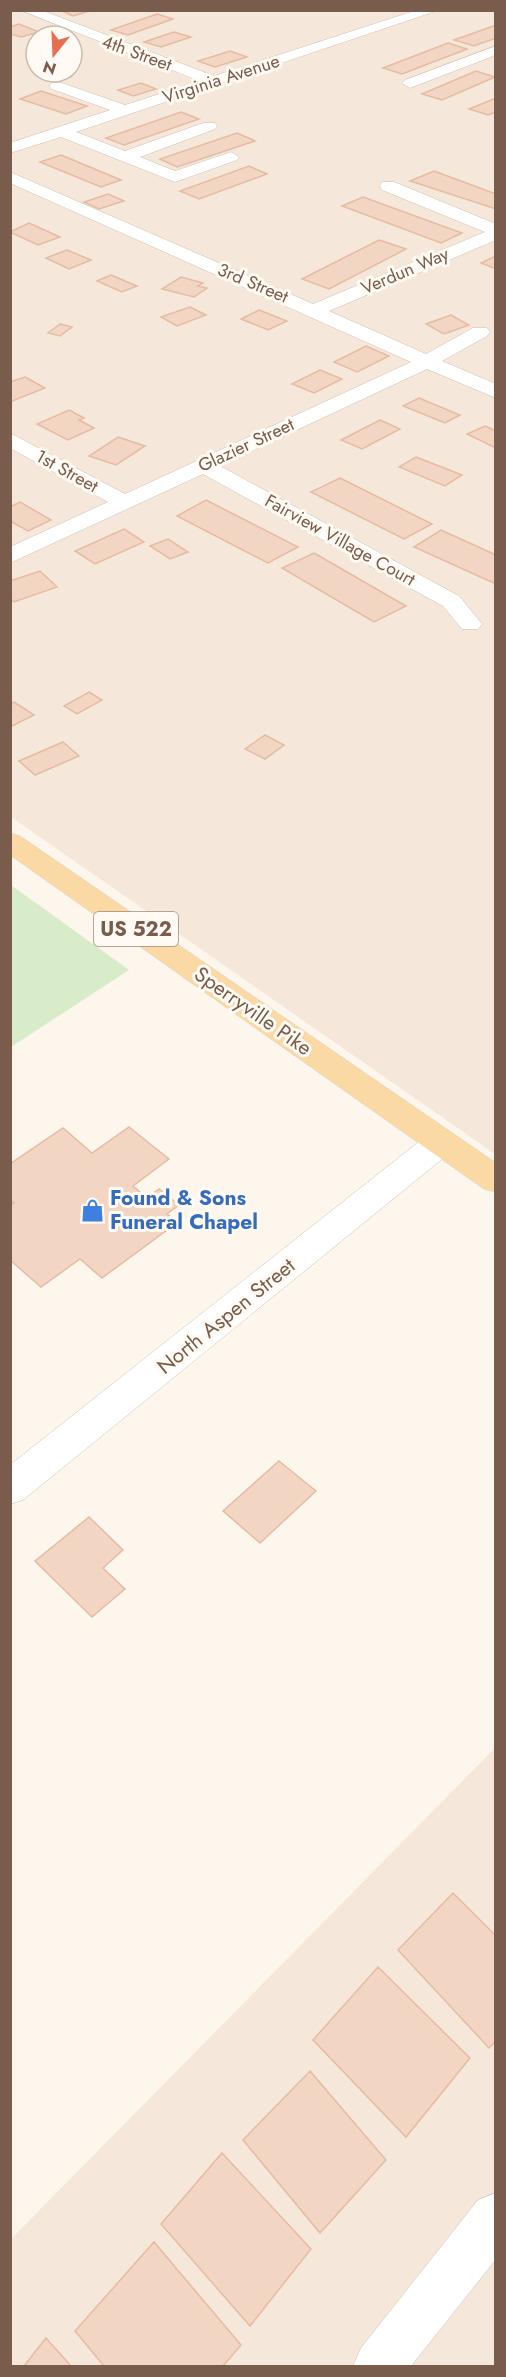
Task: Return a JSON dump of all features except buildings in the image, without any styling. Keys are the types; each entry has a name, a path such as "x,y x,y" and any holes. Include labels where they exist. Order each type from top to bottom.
{"main road":[{"name":"Sperryville Pike","path":"10,842 495,1180"}],"street":[{"name":"Virginia Avenue","path":"10,148 432,10"},
{"path":"10,19 30,12"},
{"name":"4th Street","path":"30,12 213,81"},
{"path":"382,14 402,20"},
{"path":"410,83 495,50"},
{"path":"57,86 124,110"},
{"path":"125,157 209,126"},
{"path":"28,128 125,157 175,177 231,157"},
{"name":"3rd Street","path":"10,177 315,310 495,392"},
{"path":"388,186 495,231"},
{"name":"Verdun Way","path":"315,310 495,231"},
{"name":"Glazier Street","path":"10,556 428,361 480,332"},
{"name":"1st Street","path":"10,439 124,502"},
{"name":"Fairview Village Court","path":"202,465 451,601 470,624"},
{"name":"North Aspen Street","path":"10,1488 441,1142"},
{"path":"379,2367 495,2218"}],"shaded area":[{"path":"11,10 495,11 495,1154 11,817"},
{"path":"495,1748 495,2366 11,2366 10,2240"}],"green space":[{"path":"11,885 129,970 11,1047"}],"place":[{"name":"Found & Sons Funeral Chapel","path":"92,1210"}]}
